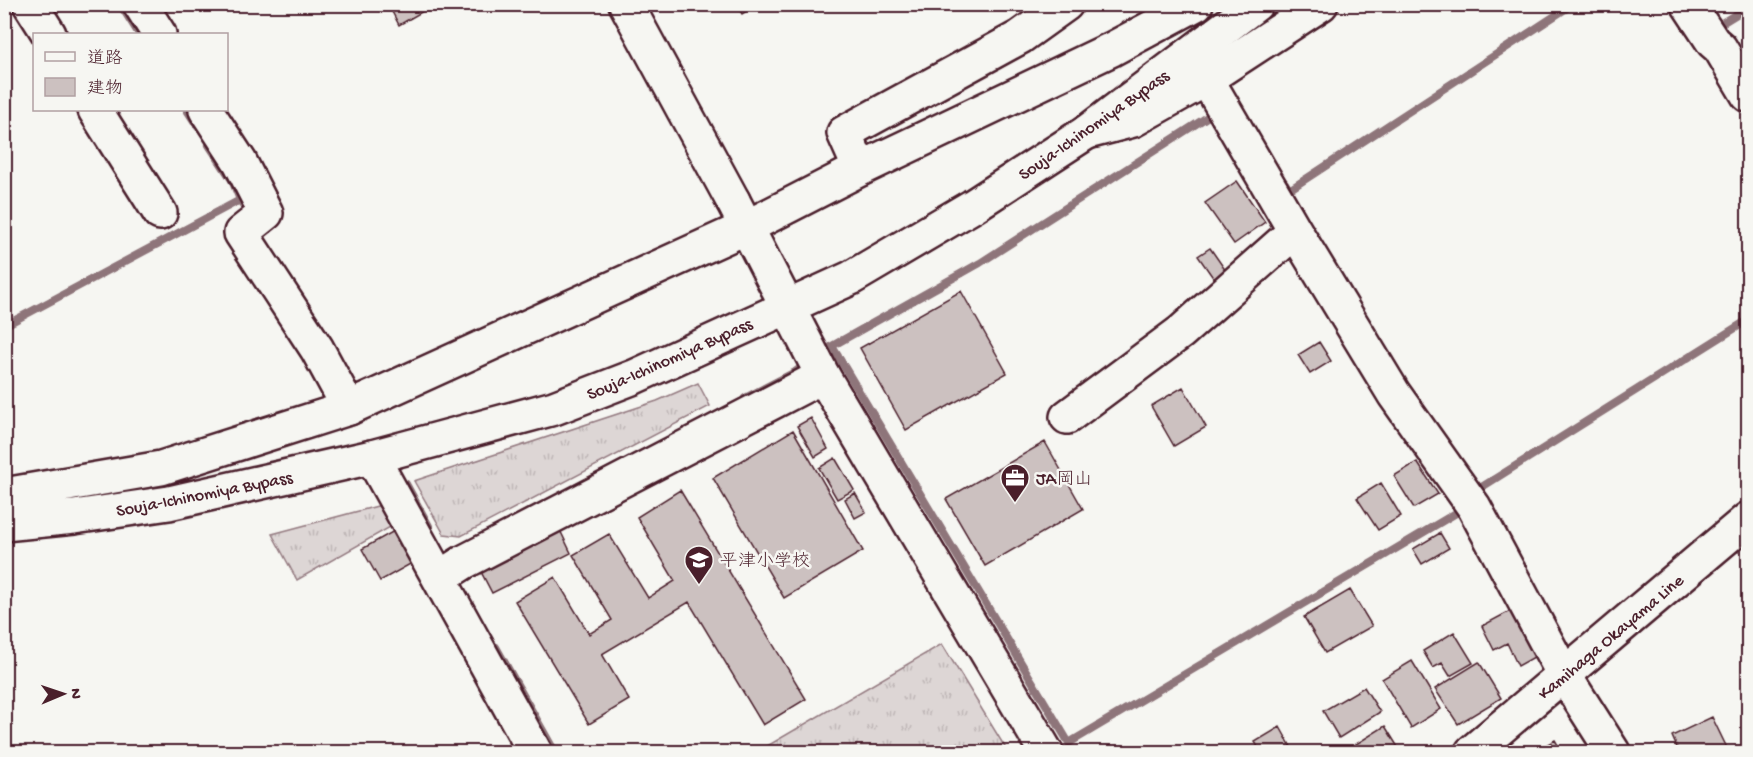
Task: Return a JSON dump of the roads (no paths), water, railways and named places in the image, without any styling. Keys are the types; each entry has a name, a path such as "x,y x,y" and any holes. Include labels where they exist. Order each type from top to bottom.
{"main road":[{"path":"30,4 48,33"},
{"path":"140,4 158,33"},
{"path":"626,4 740,214 817,364 1046,753"},
{"path":"860,169 844,133 1020,37 1066,4"},
{"name":"Souja-Ichinomiya Bypass","path":"4,495 161,468 349,408 740,214 860,169 1112,49 1196,4"},
{"name":"Souja-Ichinomiya Bypass","path":"4,524 74,517 169,503 372,457 554,408 633,377 787,305 830,288 973,206 1087,132 1256,4"},
{"path":"1087,132 1133,120 1213,90 1321,4"},
{"path":"1688,4 1713,42 1720,48 1749,95"},
{"path":"1213,90 1394,394 1468,499 1564,675 1613,753"},
{"path":"96,111 160,213"},
{"path":"207,111 240,162 267,213 241,234 317,349 349,408"},
{"path":"1067,417 1181,332 1295,231"},
{"path":"449,572 817,364"},
{"path":"372,457 449,572 535,753"},
{"name":"Kamihaga Okayama Line","path":"1472,753 1749,519"}],"waterway":[{"path":"120,4 138,33"},
{"path":"1285,183 1289,190 1573,4"},
{"path":"1714,22 1717,26 1748,7"},
{"path":"820,354 980,263 1218,110"},
{"path":"188,111 198,127"},
{"path":"209,145 232,180 240,200 251,217"},
{"path":"4,326 240,200"},
{"path":"1473,495 1477,490 1748,320"},
{"path":"832,346 1069,743 1456,513 1464,504"},
{"path":"745,398 795,372 810,361"},
{"path":"406,484 429,526"},
{"path":"496,647 555,752"}],"tunnel":[{"path":"1159,5 1199,66"}],"place":[{"name":"JA岡山","path":"1015,504"},
{"name":"平津小学校","path":"699,586"}]}
